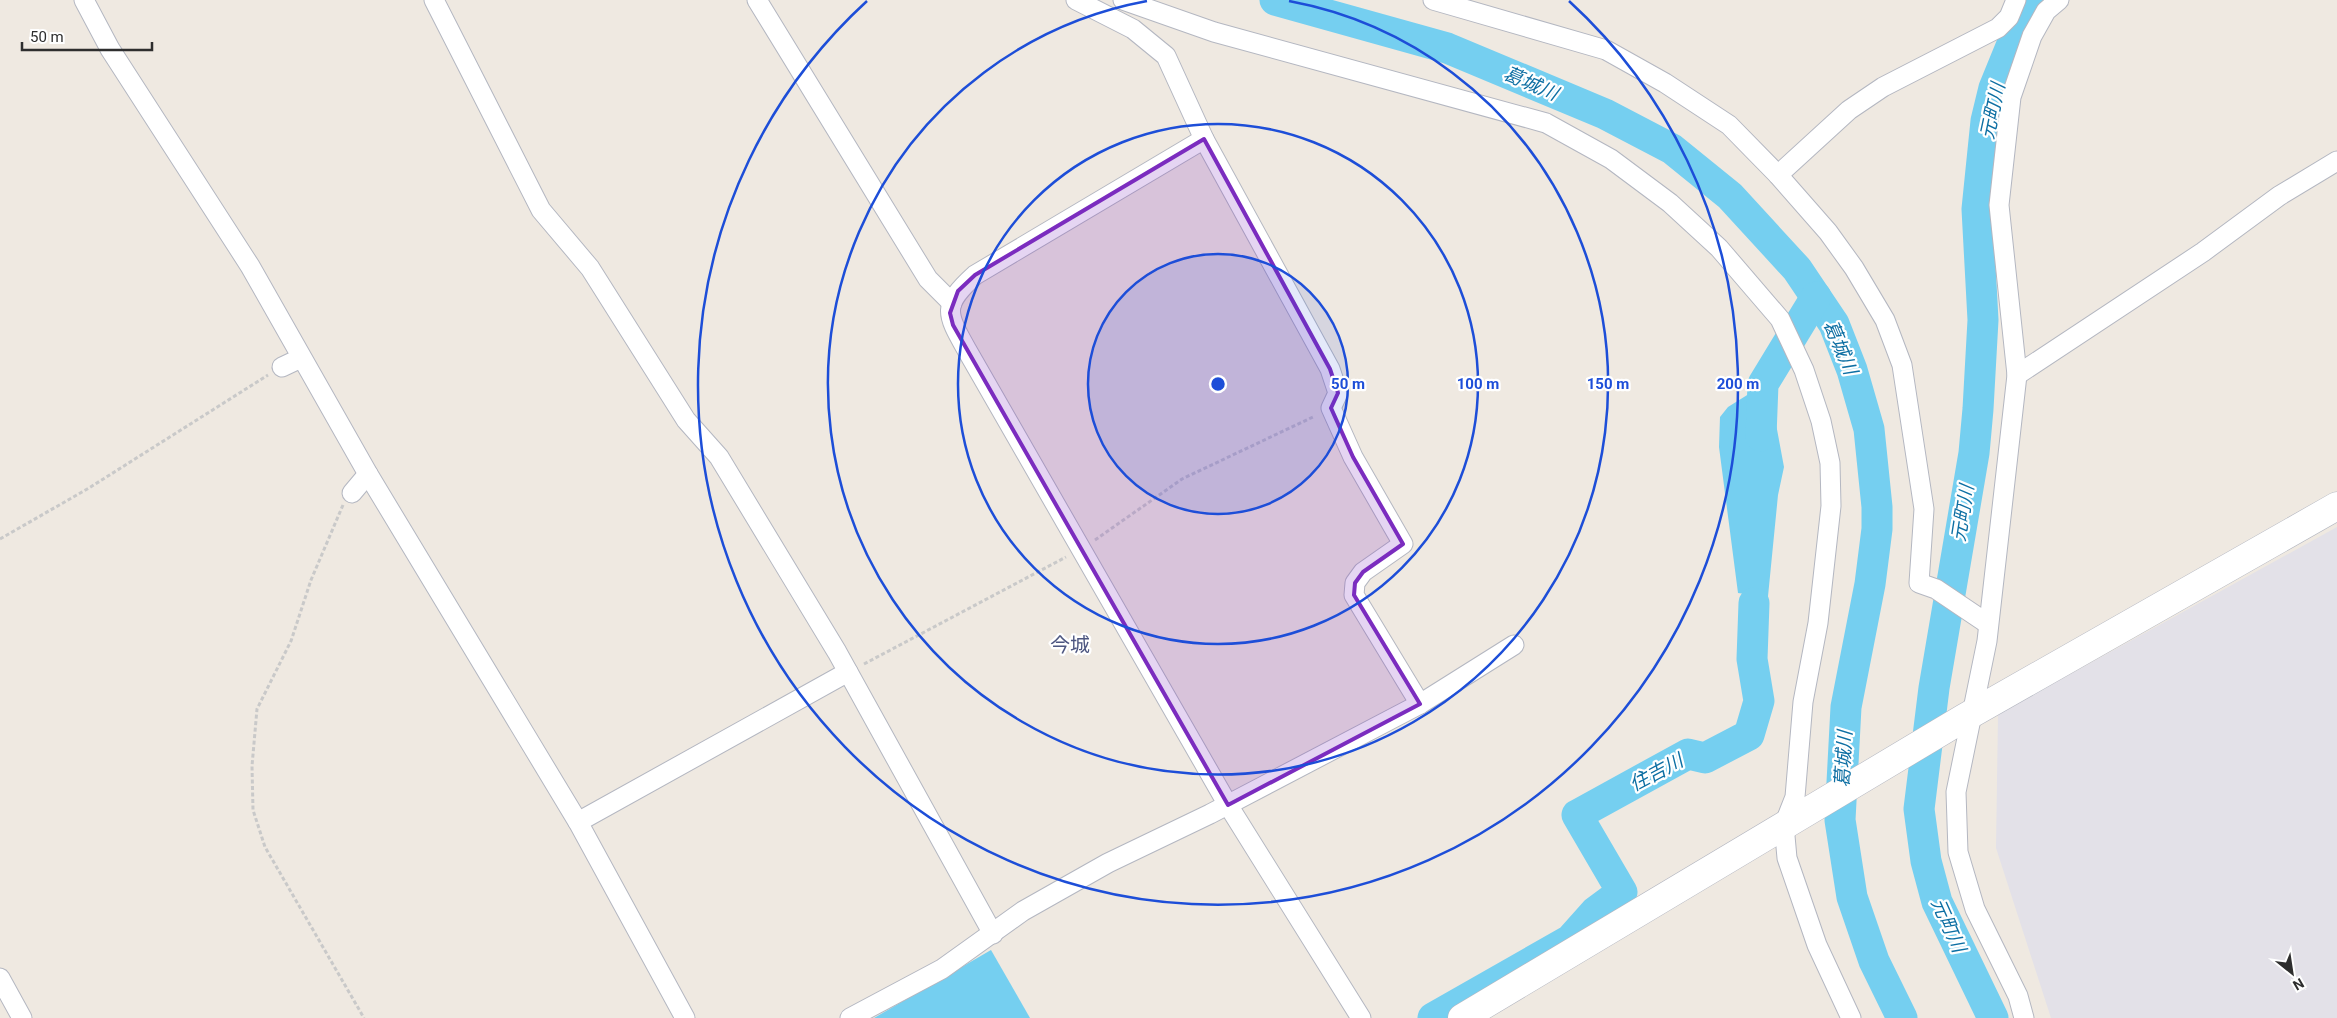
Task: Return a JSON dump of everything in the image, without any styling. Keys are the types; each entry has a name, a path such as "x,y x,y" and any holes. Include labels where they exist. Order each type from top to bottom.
{"street":[{"path":"84,0 110,49 250,266 368,474 578,822 685,1018"},
{"path":"434,0 541,210 590,268 686,420 720,457 848,672 992,934"},
{"path":"757,0 928,279 952,303"},
{"path":"1076,0 1133,29 1166,56 1204,139 1330,369 1338,393 1332,408 1353,457 1403,544 1363,572 1356,582 1354,596 1420,704"},
{"path":"1123,0 1214,32 1546,123 1611,158 1670,202 1719,248 1780,320 1804,370 1821,420 1830,463 1831,506 1818,623 1803,702 1793,820 1787,858 1817,945 1850,1018"},
{"path":"1433,0 1606,50 1665,83 1729,125 1778,175 1828,232 1854,268 1885,320 1902,365 1924,509 1919,583 1936,589 1988,624"},
{"path":"2002,29 2016,0"},
{"path":"2024,1018 2018,996 1975,909 1958,852 1956,792 1967,716 1987,641 2017,375 1999,205 2011,97 2030,36 2046,12 2059,0"},
{"path":"1778,175 1849,110 1876,91 1963,44 2002,29 2030,36"},
{"path":"1204,139 975,274 958,291 952,303 950,313 953,325 1228,805 1361,1018"},
{"path":"2017,375 2203,252 2279,196 2337,161"},
{"path":"282,367 301,358"},
{"path":"352,493 368,474"},
{"path":"1462,1018 1967,716 2337,506"},
{"path":"850,1018 942,968 1023,910 1108,863 1228,805 1420,704 1514,645"},
{"path":"578,822 848,672"},
{"path":"0,978 22,1018"}],"path":[{"path":"0,539 89,488 282,367"},
{"path":"848,672 1081,549 1182,479 1332,408"},
{"path":"352,493 340,508 311,580 291,641 257,709 252,766 253,810 265,847 364,1018"}],"highlighted area":[{"path":"1204,139 1330,369 1338,393 1331,408 1353,457 1403,544 1363,572 1355,583 1354,595 1420,704 1228,805 953,325 950,313 958,291 975,275"}],"shaded area":[{"path":"2337,527 2337,1018 2051,1018 1996,848 1998,714"}],"water":[{"path":"1760,387 1776,424 1784,467 1778,495 1763,647 1752,646 1745,594 1738,593 1719,447 1720,417 1728,407"},
{"path":"991,950 1030,1018 874,1018"}],"waterway":[{"name":"葛城川","path":"1275,0 1447,48 1605,114 1672,149 1730,196 1797,269 1834,324 1852,370 1869,429 1877,507 1877,529 1870,584 1846,707 1840,820 1852,897 1874,961 1902,1018"},
{"name":"元町川","path":"1993,1018 1937,902 1926,861 1919,809 1934,688 1974,453 1983,320 1977,209 1986,121 1994,88 2030,0"},
{"name":"住吉川","path":"1761,436 1763,384 1816,297"},
{"name":"住吉川","path":"1433,1018 1570,940 1595,912 1622,892 1577,815 1688,754 1705,758 1749,735 1759,701 1752,659 1754,603"}],"district":[{"name":"今城","path":"1070,645"}]}
